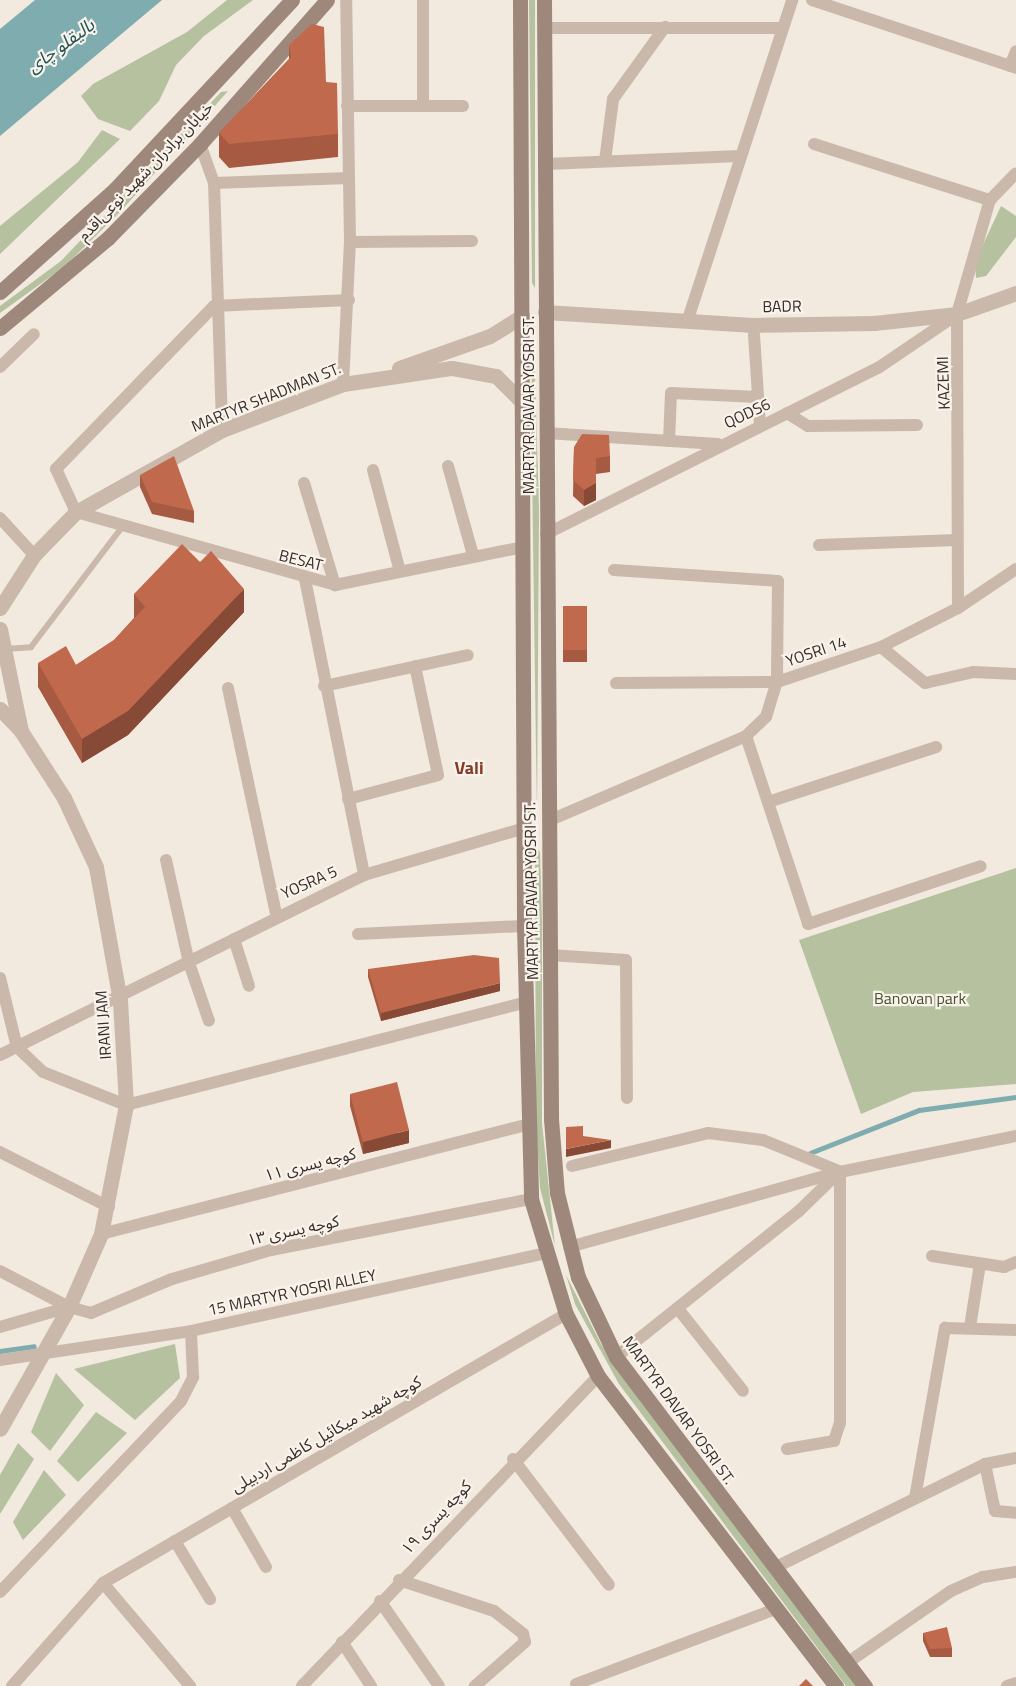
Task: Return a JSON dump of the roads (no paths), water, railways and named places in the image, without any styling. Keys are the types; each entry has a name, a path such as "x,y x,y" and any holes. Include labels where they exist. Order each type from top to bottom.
{"main road":[{"name":"خیابان برادران شهید نوعی‌اقدم","path":"0,292 52,251 292,0"},
{"name":"خیابان برادران شهید نوعی‌اقدم","path":"0,327 108,238 200,144 327,0"},
{"name":"MARTYR DAVAR YOSRI ST.","path":"520,0 524,926 527,1125 531,1199 545,1253 566,1314 598,1376 832,1685"},
{"name":"MARTYR DAVAR YOSRI ST.","path":"544,0 547,164 546,534 552,1148 569,1247 592,1314 616,1358 865,1686"},
{"path":"226,71 247,89"},
{"path":"522,316 545,312"},
{"path":"525,828 548,821"},
{"path":"545,1253 569,1247"}],"street":[{"path":"343,384 349,300 350,242 346,0"},
{"path":"423,0 423,106"},
{"path":"687,322 739,156 792,0"},
{"path":"812,0 1013,67 1016,51"},
{"path":"605,161 613,99 665,27"},
{"path":"544,28 783,28"},
{"path":"347,106 463,106"},
{"path":"200,144 214,183 214,306 222,430"},
{"path":"813,144 990,200"},
{"path":"547,164 739,156"},
{"name":"KAZEMI","path":"958,608 957,314 990,200 1016,173"},
{"path":"214,183 348,178"},
{"path":"350,242 472,242"},
{"name":"BADR","path":"545,312 687,322 874,323 957,314 1016,292"},
{"path":"76,512 56,469 214,306 349,300"},
{"name":"QODS6","path":"546,534 720,444 878,368 957,314"},
{"path":"359,380 457,349 522,316"},
{"path":"0,367 34,334"},
{"path":"754,335 760,425"},
{"path":"359,380 452,368 479,370 510,386 520,400"},
{"name":"MARTYR SHADMAN ST.","path":"0,608 34,555 76,512 222,430 359,380"},
{"path":"669,441 671,393 758,397"},
{"path":"787,413 808,426 917,425"},
{"path":"546,433 720,444"},
{"path":"448,466 473,555"},
{"path":"373,470 399,568"},
{"path":"304,483 335,585"},
{"name":"BESAT","path":"76,512 305,579 335,585 399,568 523,547"},
{"path":"0,518 34,555"},
{"path":"819,545 957,540"},
{"name":"YOSRI 14","path":"548,821 746,736 766,717 777,682 881,647 958,608 1016,569"},
{"path":"614,570 778,581 777,682 616,683"},
{"path":"305,579 324,686 364,875"},
{"path":"0,629 21,731"},
{"path":"881,647 925,683 973,672 1016,674"},
{"path":"324,686 468,655"},
{"path":"348,799 438,775 415,666"},
{"path":"228,687 276,914"},
{"name":"IRANI JAM","path":"0,709 21,731 64,798 96,867 120,1000 126,1105 109,1207 101,1234 69,1307 0,1429"},
{"path":"746,736 808,924 981,866"},
{"path":"768,802 936,747"},
{"name":"YOSRA 5","path":"0,1055 120,1000 276,914 364,875 525,828"},
{"path":"166,860 189,963 209,1021"},
{"path":"358,934 524,926"},
{"path":"234,939 249,986"},
{"path":"550,956 626,960 627,1098"},
{"path":"0,978 17,1047 43,1072 126,1105 526,1002"},
{"name":"کوچه یسری ۱۱","path":"101,1234 527,1125"},
{"path":"572,1166 708,1133 762,1140 840,1172"},
{"path":"569,1247 840,1172 1016,1136"},
{"path":"0,1152 109,1207"},
{"path":"616,1358 679,1310 840,1172"},
{"path":"787,1449 834,1441 840,1423 840,1172"},
{"name":"کوچه یسری ۱۳","path":"69,1307 91,1313 172,1279 271,1250 531,1199"},
{"name":"15 MARTYR YOSRI ALLEY","path":"0,1360 191,1331 545,1253"},
{"path":"932,1256 980,1264 1016,1262"},
{"path":"970,1327 980,1264"},
{"path":"0,1271 69,1307"},
{"path":"0,1327 69,1307"},
{"path":"679,1310 743,1391"},
{"name":"کوچه شهید میکائیل کاظمی اردبیلی","path":"12,1686 103,1583 566,1314"},
{"path":"915,1498 945,1328 1016,1330"},
{"path":"0,1592 181,1401 193,1377 191,1331"},
{"name":"کوچه یسری ۱۹","path":"302,1686 513,1459 598,1376"},
{"path":"774,1568 985,1464 1016,1458"},
{"path":"513,1459 609,1585"},
{"path":"985,1464 995,1511 1016,1513"},
{"path":"232,1508 266,1567"},
{"path":"175,1541 210,1599"},
{"path":"847,1663 951,1591 983,1577 1016,1572"},
{"path":"399,1580 494,1611 523,1634 525,1642 475,1686"},
{"path":"103,1583 189,1686"},
{"path":"380,1601 439,1686"},
{"path":"576,1684 776,1609"},
{"path":"342,1642 371,1686"},
{"path":"1007,1686 1016,1683"}],"lane":[{"path":"4,650 31,647 122,527"}],"water":[{"name":"بالیقلو چای","path":"35,0 162,0 0,136 0,29"}],"waterway":[{"path":"810,1153 919,1110 1016,1097"},
{"path":"0,1351 34,1346"}],"district":[{"name":"Vali","path":"469,768"}],"park label":[{"name":"Banovan park","path":"920,998"}]}
